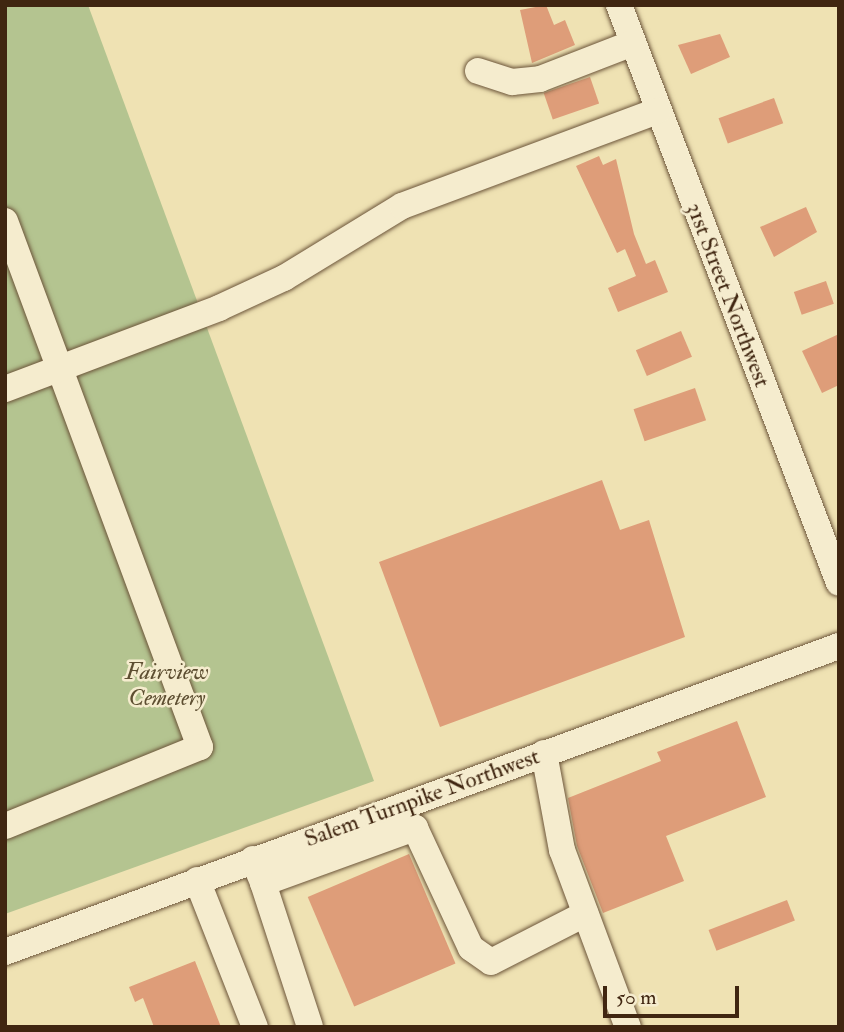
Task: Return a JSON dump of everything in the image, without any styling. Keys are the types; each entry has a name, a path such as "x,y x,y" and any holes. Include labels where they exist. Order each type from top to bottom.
{"street":[{"name":"31st Street Northwest","path":"619,5 839,583"},
{"path":"478,71 512,82 540,79 633,43"},
{"path":"5,389 284,278 402,206 658,111"},
{"path":"5,221 200,747 5,826"},
{"name":"Salem Turnpike Northwest","path":"5,952 197,880 258,871 411,816 544,753 839,646"},
{"path":"544,753 562,849 628,1027"},
{"path":"411,816 471,948 491,962 585,914"},
{"path":"258,871 310,1027"},
{"path":"197,880 255,1027"}],"green space":[{"name":"Fairview Cemetery","path":"5,5 88,5 374,781 5,914"}],"building":[{"path":"546,5 554,25 565,20 575,45 532,63 520,10"},
{"path":"720,34 730,57 691,74 678,45"},
{"path":"590,77 599,103 553,119 544,93"},
{"path":"774,98 783,123 728,144 719,118"},
{"path":"599,156 603,165 616,159 634,234 646,264 655,260 668,292 618,312 608,288 636,276 625,249 617,253 576,166"},
{"path":"806,207 817,232 774,257 760,227"},
{"path":"826,281 834,304 802,315 794,292"},
{"path":"681,331 692,357 647,376 636,350"},
{"path":"839,334 839,385 822,393 802,351"},
{"path":"695,388 706,420 645,441 634,409"},
{"path":"602,480 620,530 649,520 685,637 440,727 379,562"},
{"path":"737,721 766,797 666,836 684,881 603,913 577,846 568,798 661,761 657,752"},
{"path":"409,854 455,964 354,1007 308,897"},
{"path":"787,900 795,921 716,951 709,930"},
{"path":"195,961 221,1027 154,1027 143,998 135,1002 129,987"}]}
